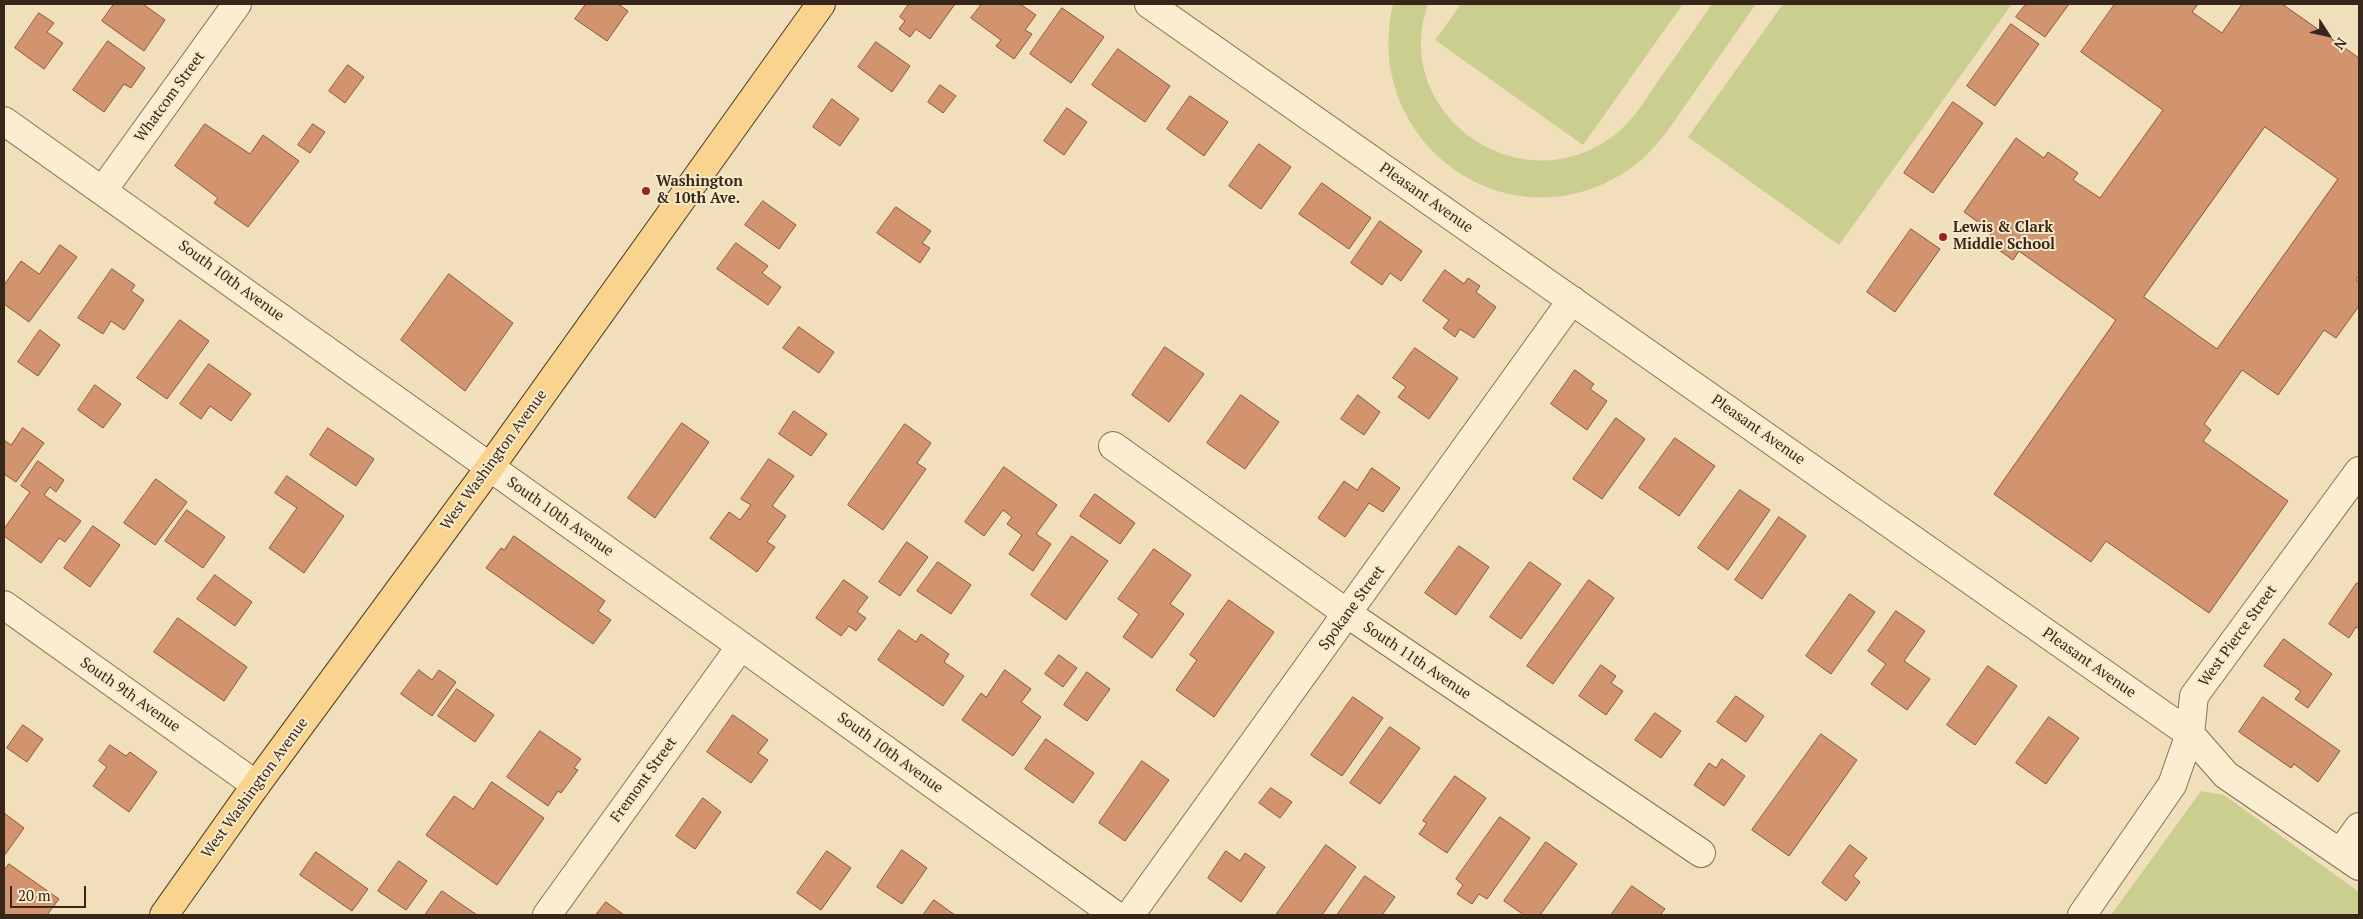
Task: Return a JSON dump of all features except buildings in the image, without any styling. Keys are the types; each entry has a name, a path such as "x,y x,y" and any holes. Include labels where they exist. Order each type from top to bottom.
{"main road":[{"name":"West Washington Avenue","path":"164,915 256,785 490,467 821,4"}],"street":[{"name":"Whatcom Street","path":"103,190 236,4"},
{"name":"Pleasant Avenue","path":"1149,4 2190,734 2226,775 2350,859"},
{"name":"South 10th Avenue","path":"4,121 1115,915"},
{"name":"Spokane Street","path":"1130,915 1572,300"},
{"name":"South 11th Avenue","path":"1113,446 1348,614 1701,853"},
{"name":"West Pierce Street","path":"2082,915 2172,785 2190,734 2194,696 2359,471"},
{"name":"South 9th Avenue","path":"4,606 256,785"},
{"name":"Fremont Street","path":"547,915 741,646"},
{"path":"2350,859 2359,827"}],"green space":[{"path":"1393,4 1428,4 1421,43 1427,79 1443,110 1468,135 1499,152 1534,160 1570,157 1615,135 1636,112 1712,4 1756,4 1666,133 1641,160 1631,168 1585,191 1539,198 1495,190 1455,170 1422,140 1400,100 1389,55"},
{"path":"1461,4 1683,4 1583,145 1435,40"},
{"path":"1783,4 2012,4 1839,245 1688,137"},
{"path":"2201,791 2224,795 2359,892 2359,915 2111,915"}],"place":[{"name":"Washington & 10th Ave.","path":"646,191"},
{"name":"Lewis & Clark Middle School","path":"1943,237"}]}
